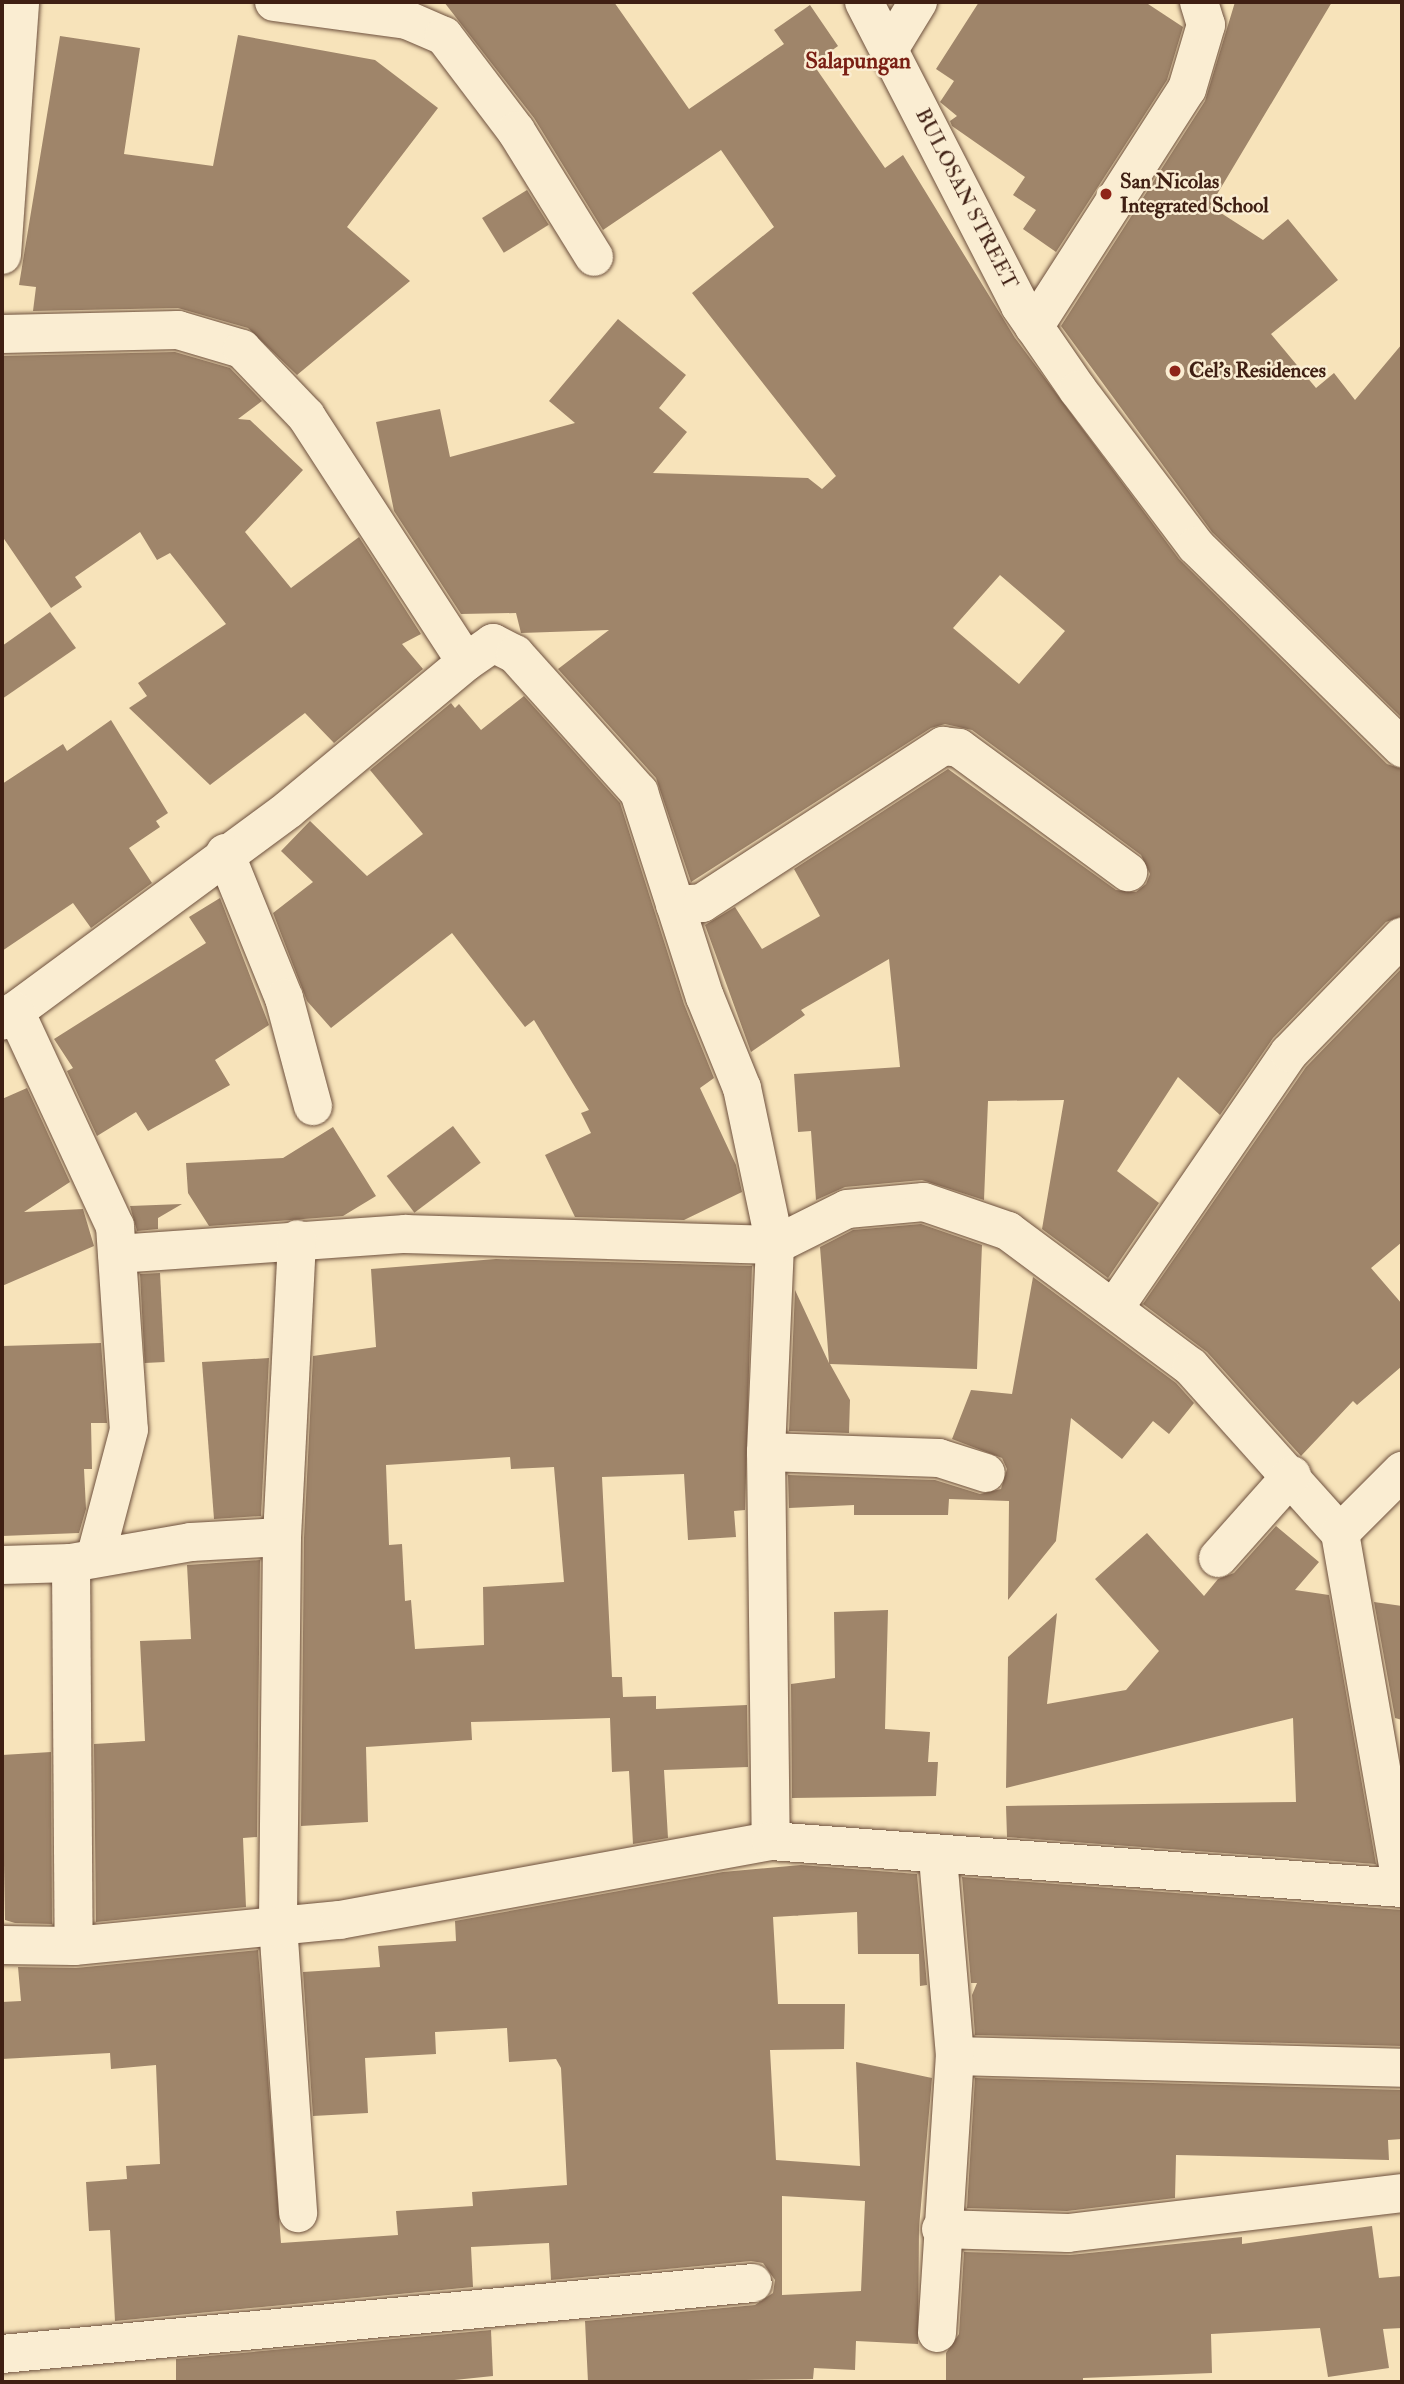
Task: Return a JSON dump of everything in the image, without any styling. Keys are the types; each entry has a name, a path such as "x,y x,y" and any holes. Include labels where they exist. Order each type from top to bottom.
{"street":[{"path":"2,255 20,2"},
{"path":"274,2 407,20 444,36 516,131 594,257"},
{"name":"BULOSAN STREET","path":"864,2 1034,327 1078,390 1196,546 1402,748"},
{"path":"890,48 918,2"},
{"path":"1034,327 1187,89 1206,25 1199,2"},
{"path":"2,334 178,330 242,349 306,416 466,662"},
{"path":"74,1946 83,1559 129,1430 117,1254 115,1226 8,1016 225,853 288,810 466,662 494,643 515,654 577,719 639,792 675,905 742,1088 775,1245 766,1452 771,1841"},
{"path":"675,905 702,903 943,746 960,748 1128,873"},
{"path":"225,853 285,998 313,1106"},
{"path":"1115,1307 1289,1053 1402,937"},
{"path":"2,1945 74,1946 340,1920 771,1841 938,1857 1402,1888 1340,1533 1292,1475 1191,1367 1115,1307 1007,1231 924,1202 847,1209 775,1245 405,1234 298,1239 117,1254"},
{"path":"298,1239 282,1537 278,1925 298,2213"},
{"path":"766,1452 939,1458 986,1473"},
{"path":"1340,1533 1402,1471"},
{"path":"1218,1558 1292,1475"},
{"path":"2,1564 83,1559 282,1537"},
{"path":"937,2333 941,2229 955,2056 938,1857"},
{"path":"955,2056 1402,2068"},
{"path":"941,2229 1068,2233 1402,2193"},
{"path":"2,2354 753,2283"}],"building":[{"path":"444,2 614,2 689,109 784,44 774,30 810,5 838,46 813,64 885,168 903,155 1015,338 1179,559 1387,764 1402,769 1402,916 1386,922 1273,1038 1220,1115 1178,1077 1117,1171 1159,1203 1108,1278 1042,1229 1064,1100 988,1101 984,1200 922,1180 845,1187 816,1200 811,1131 798,1132 794,1074 900,1067 889,959 801,1010 805,1015 751,1052 705,925 735,907 762,949 820,916 794,869 948,769 1116,890 1136,892 1146,884 1150,874 1141,855 972,730 945,724 931,728 691,882 656,778 558,669 609,630 521,633 516,613 461,614 394,511 376,422 440,409 450,457 575,423 549,401 618,319 686,375 659,408 687,432 653,473 808,478 822,489 836,476 692,293 774,227 721,150 603,230 534,118","holes":["1000,575 1065,631 1019,684 953,628"]},
{"path":"979,2 1145,2 1183,27 1167,80 1056,252 1023,229 1036,210 1013,195 1025,177 952,126 950,121 957,116 940,102 954,81 936,69"},
{"path":"1235,2 1332,2 1210,206 1263,240 1288,219 1338,280 1271,334 1316,388 1334,373 1355,400 1402,344 1402,718 1212,532 1061,326 1205,101"},
{"path":"238,35 375,60 438,108 347,227 410,281 297,375 248,328 178,308 33,311 36,287 19,285 60,36 140,48 124,154 213,166"},
{"path":"527,190 549,225 504,253 482,218"},
{"path":"175,352 230,368 262,401 238,419 250,420 303,470 245,532 291,588 359,537 421,634 402,644 423,669 334,743 305,713 210,785 129,708 147,696 138,683 226,624 170,553 157,560 140,532 75,577 82,587 51,608 2,536 2,356"},
{"path":"50,612 76,648 2,699 2,646"},
{"path":"524,696 620,803 684,1004 714,1078 700,1088 736,1165 742,1192 684,1220 575,1217 545,1155 591,1133 581,1113 589,1110 534,1020 525,1027 452,933 331,1028 307,1001 273,913 313,882 281,851 310,821 367,876 423,834 370,770 451,703 455,708 459,704 481,730"},
{"path":"111,720 168,813 156,821 160,827 129,848 152,883 91,928 73,903 2,951 2,784 63,744 67,751"},
{"path":"220,898 269,1025 215,1060 230,1085 148,1131 136,1112 97,1136 67,1071 73,1068 54,1039 206,943 189,917"},
{"path":"1402,968 1402,1242 1371,1268 1402,1304 1402,1366 1357,1405 1353,1401 1301,1456 1207,1352 1143,1304 1306,1067"},
{"path":"27,1088 70,1182 24,1212 83,1209 94,1246 2,1286 2,1099"},
{"path":"453,1126 481,1163 414,1213 387,1176"},
{"path":"333,1127 376,1196 343,1216 209,1226 188,1193 186,1163 283,1158"},
{"path":"182,1204 158,1218 158,1229 137,1231 130,1206"},
{"path":"921,1224 982,1245 977,1369 830,1364 850,1400 849,1433 789,1431 795,1290 829,1363 820,1247 853,1230"},
{"path":"496,1259 752,1266 745,1510 734,1511 736,1537 688,1540 684,1474 602,1477 612,1677 622,1677 623,1697 656,1696 656,1709 747,1705 748,1767 664,1770 668,1838 633,1844 629,1771 612,1772 610,1718 471,1722 472,1740 366,1747 368,1822 301,1826 304,1538 313,1356 376,1347 371,1269","holes":["510,1457 511,1469 554,1467 564,1582 483,1587 484,1645 415,1649 411,1600 405,1601 402,1544 389,1545 386,1465"]},
{"path":"160,1273 165,1362 145,1363 140,1274"},
{"path":"1033,1277 1176,1383 1194,1403 1169,1434 1153,1421 1122,1459 1071,1418 1056,1541 1008,1600 1009,1501 949,1499 948,1515 854,1515 854,1505 789,1508 788,1475 935,1480 980,1494 1001,1489 1007,1469 1002,1458 952,1439 971,1390 1012,1394"},
{"path":"101,1343 107,1423 91,1423 92,1469 84,1469 86,1509 79,1533 2,1536 2,1346"},
{"path":"269,1358 261,1516 214,1519 202,1362"},
{"path":"1276,1526 1319,1562 1295,1590 1329,1595 1376,1864 1007,1837 1006,1806 1296,1802 1293,1718 1006,1788 1008,1657 1057,1613 1047,1704 1126,1690 1159,1651 1095,1579 1147,1533 1204,1596 1218,1579 1234,1573"},
{"path":"260,1560 257,1837 243,1838 246,1907 96,1922 94,1744 145,1741 140,1641 191,1639 187,1565"},
{"path":"1374,1602 1402,1606 1402,1720 1395,1718"},
{"path":"888,1610 885,1729 930,1732 928,1762 938,1762 936,1796 792,1798 791,1684 835,1678 834,1612"},
{"path":"51,1752 52,1924 15,1923 5,1920 2,1755"},
{"path":"801,1865 917,1874 927,1985 920,1986 919,1954 858,1954 857,1912 773,1917 778,2004 845,2004 844,2049 770,2050 776,2160 860,2166 856,2062 932,2078 919,2228 918,2344 856,2341 855,2370 814,2368 813,2379 588,2382 585,2321 755,2305 773,2293 775,2280 763,2263 751,2261 551,2280 549,2243 471,2247 473,2287 115,2321 110,2230 89,2231 86,2182 127,2179 126,2166 160,2164 156,2065 111,2069 110,2053 2,2059 2,2002 21,2001 18,1967 76,1968 258,1950 281,2243 398,2235 396,2211 473,2206 472,2192 567,2185 561,2068 556,2059 509,2062 507,2028 435,2032 436,2054 365,2058 368,2113 313,2116 303,1972 380,1967 378,1946 456,1941 455,1921 723,1872","holes":["782,2196 865,2201 861,2291 782,2295"]},
{"path":"962,1877 1402,1910 1402,2046 975,2035 972,1995 977,1983 971,1983"},
{"path":"975,2078 1402,2090 1402,2139 1388,2140 1389,2160 1176,2155 1175,2198 1067,2211 967,2208"},
{"path":"1372,2226 1379,2278 1402,2276 1402,2328 1383,2329 1389,2368 1328,2377 1320,2328 1211,2334 1212,2373 1083,2378 1083,2382 946,2382 946,2353 959,2334 964,2252 1070,2255 1242,2237 1242,2244"},
{"path":"491,2330 493,2376 435,2382 176,2382 176,2359"}],"place":[{"name":"San Nicolas Integrated School","path":"1106,194"},
{"name":"Cel's Residences","path":"1175,371"}],"district":[{"name":"Salapungan","path":"858,61"}]}
